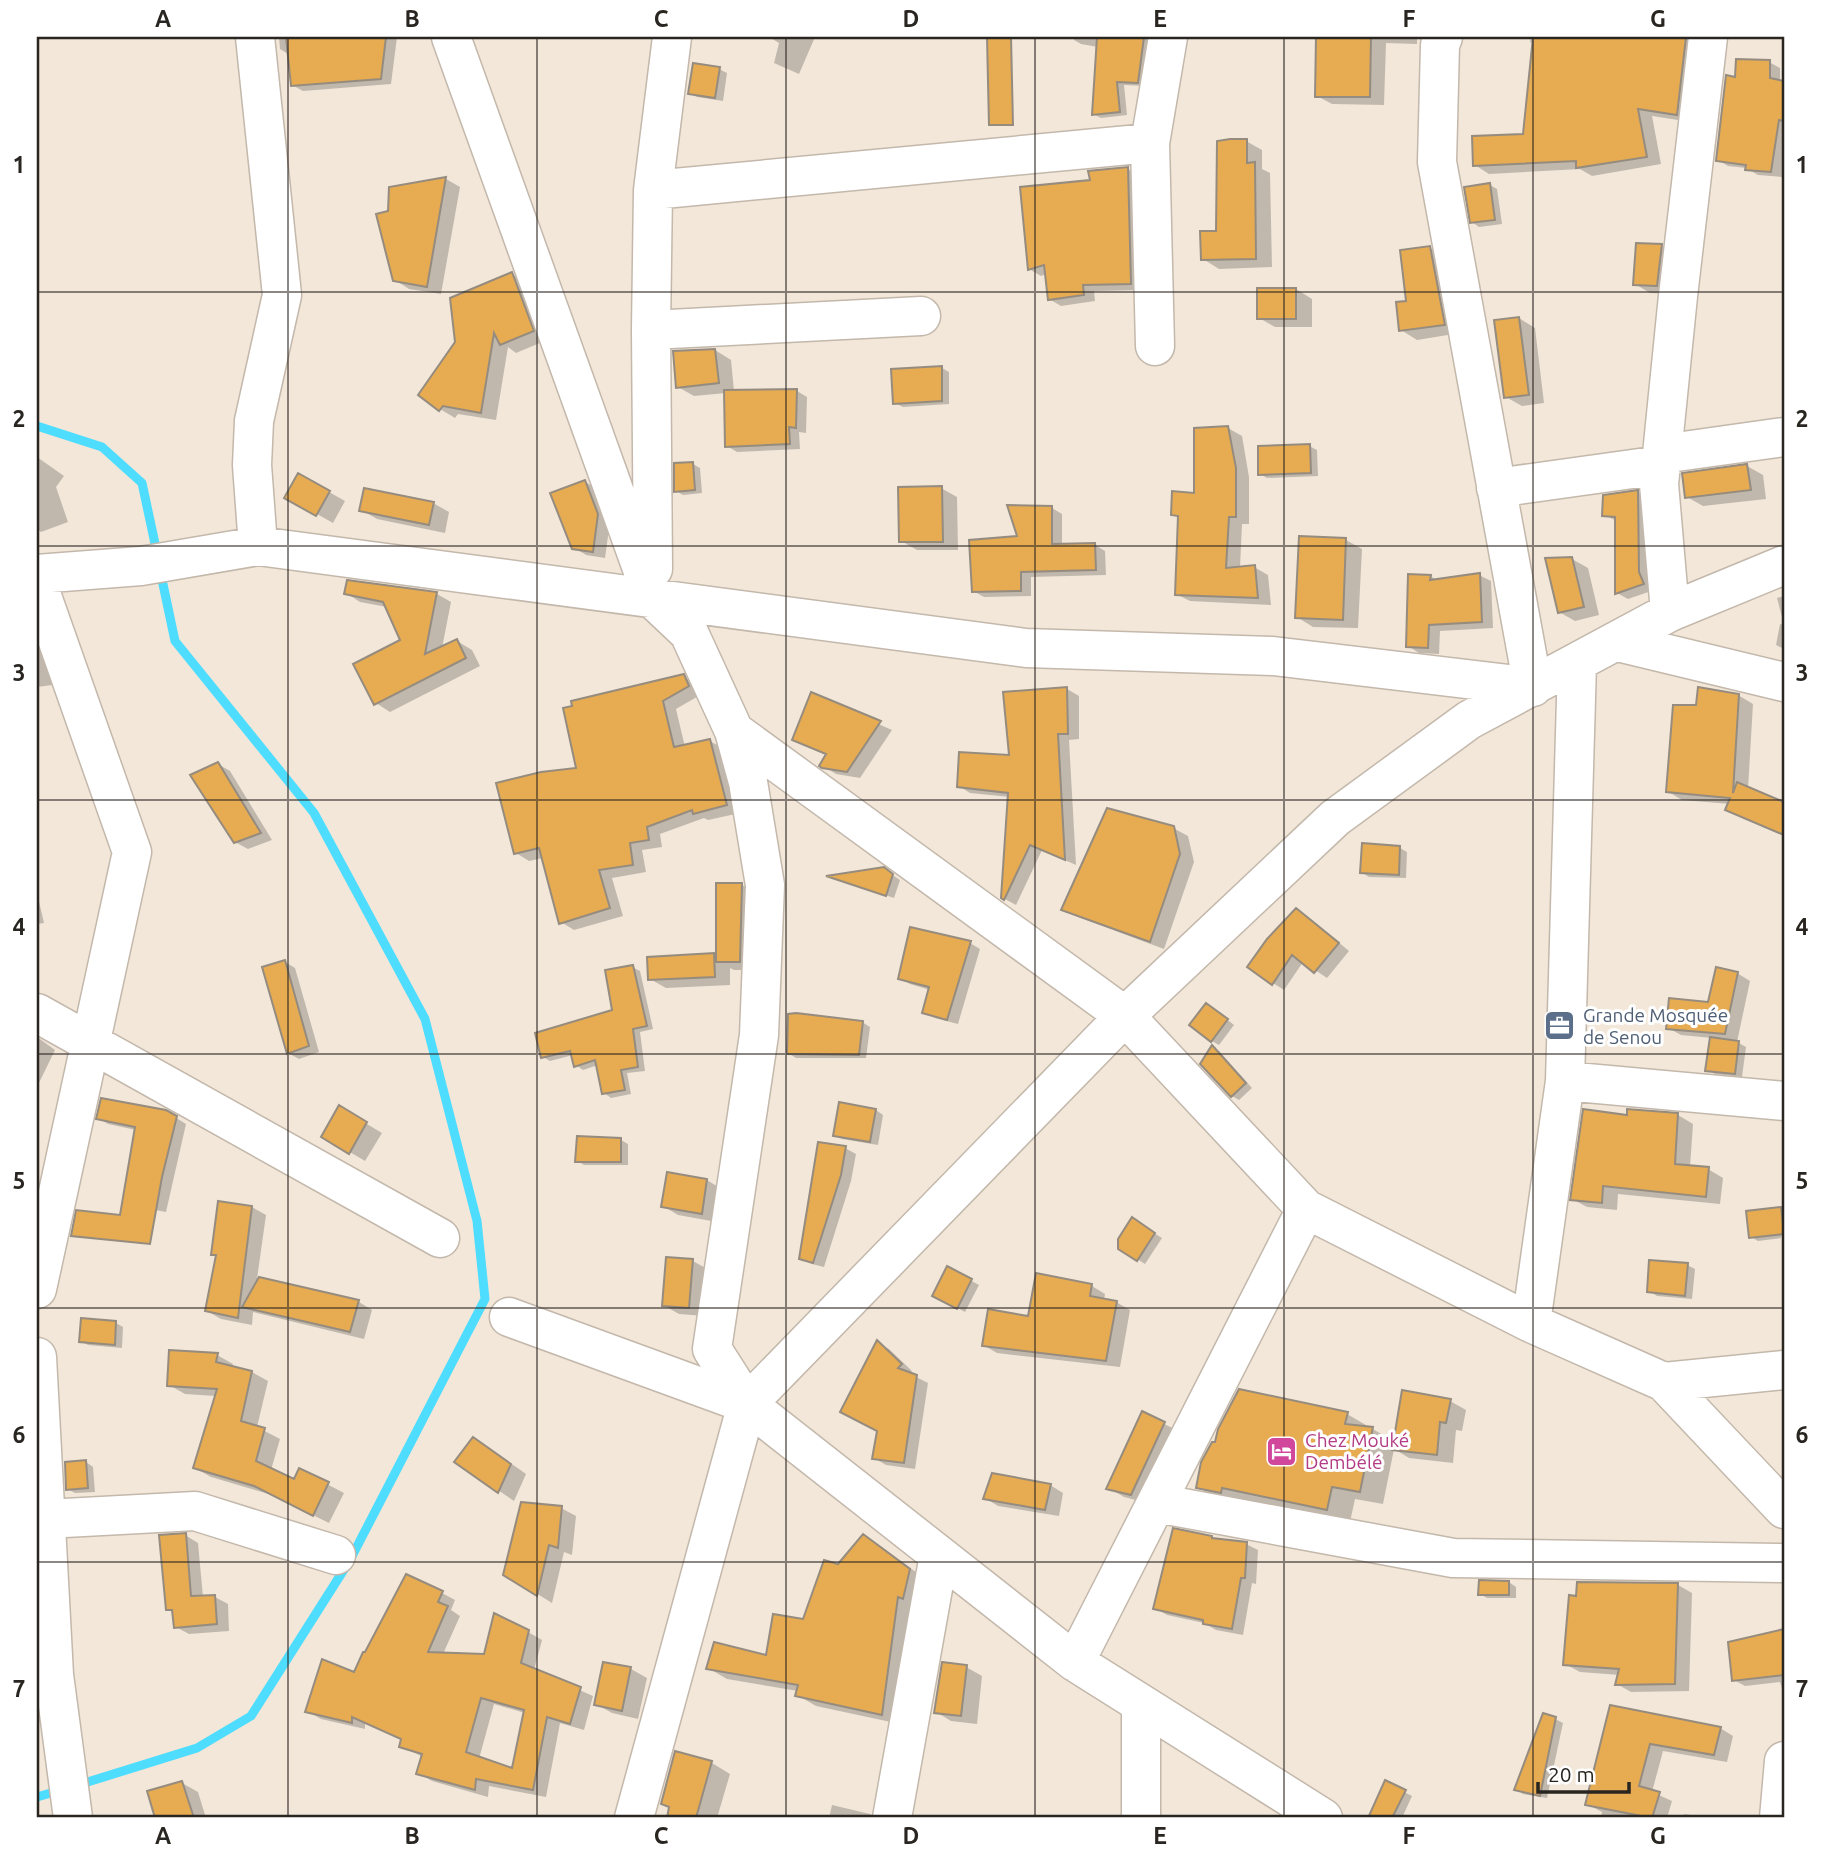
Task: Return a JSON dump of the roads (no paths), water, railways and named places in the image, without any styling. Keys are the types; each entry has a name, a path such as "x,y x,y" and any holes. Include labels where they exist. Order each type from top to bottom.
{"street":[{"path":"256,37 282,295 254,421 252,466 258,546"},
{"path":"451,37 653,599 689,633 734,731 748,782 765,885 759,1035 712,1349 747,1404"},
{"path":"653,599 650,330 653,190 672,37"},
{"path":"1155,346 1150,143 1168,37"},
{"path":"1443,37 1440,45 1437,162 1533,687"},
{"path":"1670,612 1659,484 1708,37"},
{"path":"653,190 1150,143"},
{"path":"650,330 921,316"},
{"path":"1496,488 1784,437"},
{"path":"37,574 141,566 258,546 1026,648 1273,656 1533,687"},
{"path":"634,1818 747,1404 1125,1016 1335,818 1469,720 1670,612 1784,565"},
{"path":"37,582 132,852 37,1289"},
{"path":"1618,642 1784,682"},
{"path":"1531,1323 1565,1081 1577,664"},
{"path":"734,731 1125,1016 1306,1209 1531,1323 1664,1382 1784,1509"},
{"path":"37,1013 440,1238"},
{"path":"1565,1081 1784,1101"},
{"path":"1075,1662 1306,1209"},
{"path":"509,1317 747,1404 1075,1662 1323,1818"},
{"path":"37,1357 54,1675 73,1818"},
{"path":"1664,1382 1784,1370"},
{"path":"43,1498 195,1511 336,1555"},
{"path":"1156,1503 1453,1558 1784,1563"},
{"path":"892,1818 939,1555"},
{"path":"1141,1704 1142,1818"},
{"path":"1779,1818 1784,1761"}],"waterway":[{"path":"37,426 102,447 142,483 157,553"},
{"path":"78,1785 197,1748 251,1716 350,1560 485,1299 477,1221 425,1019 314,813 175,641 160,570"},
{"path":"37,1797 61,1790"}],"place":[{"name":"Grande Mosquée de Senou","path":"1560,1026"},
{"name":"Chez Mouké Dembélé","path":"1282,1451"}]}
